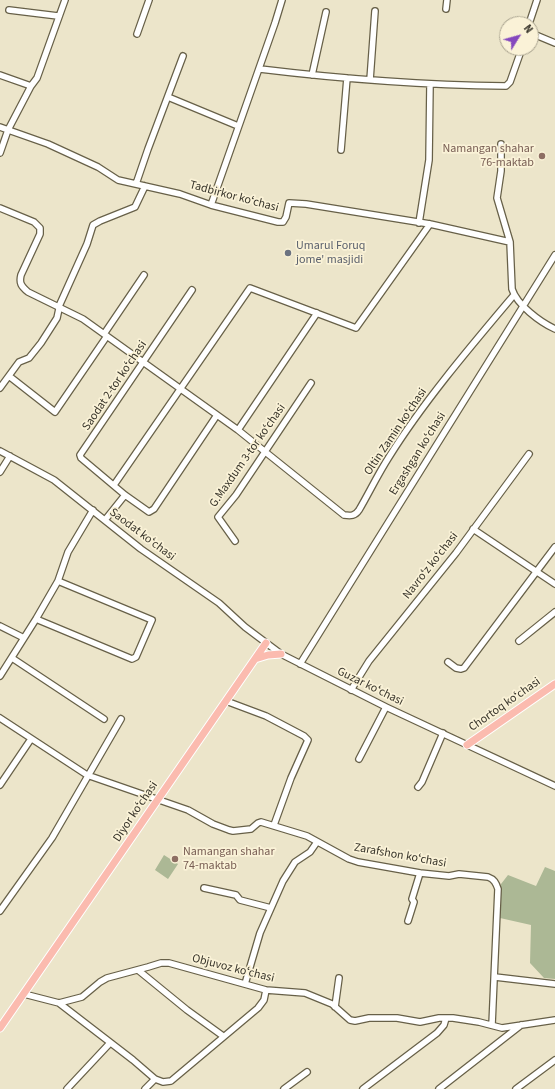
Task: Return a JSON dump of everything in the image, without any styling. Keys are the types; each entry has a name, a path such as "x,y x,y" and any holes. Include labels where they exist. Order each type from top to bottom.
{"main road":[{"name":"Diyor koʻchasi","path":"0,1028 266,643"},
{"path":"255,659 268,655 281,654"},
{"name":"Chortoq koʻchasi","path":"467,745 555,684"}],"street":[{"path":"0,153 8,130 31,86 37,78 65,0"},
{"path":"137,34 149,0"},
{"path":"211,205 238,126 260,69 282,0"},
{"path":"446,9 447,0"},
{"path":"532,16 537,0"},
{"path":"9,10 58,16"},
{"path":"370,80 375,11"},
{"path":"312,75 326,12"},
{"path":"539,36 555,43"},
{"path":"136,184 183,56"},
{"path":"260,69 370,80 430,84 506,86 510,82 519,56"},
{"path":"0,76 31,86"},
{"path":"341,150 347,78"},
{"path":"419,222 429,160 430,84"},
{"path":"168,97 238,126"},
{"name":"Tadbirkor koʻchasi","path":"0,127 48,144 98,167 118,180 180,194 211,205 278,222 283,222 286,217 289,203 306,204 430,224 510,242"},
{"path":"501,144 501,171 497,198 510,242 512,289 514,295 523,306 545,324 555,329"},
{"path":"0,388 19,362 29,358 41,343 57,318 59,307 69,281 87,244 94,225 100,221 135,207 145,186"},
{"path":"0,208 34,222 40,228 40,234 21,275 19,282 22,287 28,292 83,319 266,451"},
{"path":"217,415 154,509 149,512 114,485 250,288 356,328 430,224"},
{"name":"Ergashgan koʻchasi","path":"300,664 555,255"},
{"path":"9,376 55,412 144,275"},
{"name":"Saodat 2-tor koʻchasi","path":"114,485 82,460 80,455 144,363 192,290"},
{"name":"Oltin Zamin koʻchasi","path":"266,451 344,515 349,516 356,514 389,457 419,415 456,366 514,295"},
{"path":"238,430 317,313"},
{"name":"G.Maxdum 3-tor koʻchasi","path":"235,541 218,517 266,451 311,384"},
{"name":"Saodat koʻchasi","path":"0,451 54,480 141,549 218,603 266,643"},
{"name":"Navroʻz koʻchasi","path":"351,690 369,661 447,565 529,454"},
{"path":"0,472 10,456"},
{"path":"105,520 125,495"},
{"path":"0,676 58,581 68,552 93,510"},
{"path":"473,529 555,584"},
{"path":"448,662 456,668 464,668 555,547"},
{"path":"36,619 132,660 136,657 152,620 58,581"},
{"path":"519,641 555,612"},
{"path":"0,626 24,638"},
{"name":"Guzar koʻchasi","path":"266,643 281,654 351,690 555,786"},
{"path":"12,658 104,719"},
{"path":"226,701 266,716 304,736 308,740 291,778 274,825"},
{"path":"359,759 386,707"},
{"name":"Zarafshon koʻchasi","path":"0,718 87,775 188,810 213,824 233,831 251,829 261,822 307,836 349,859 358,862 394,867 420,873 449,876 459,874 488,877 492,879 496,883 498,889 495,977"},
{"path":"0,911 52,838 73,803 87,775 121,719"},
{"path":"418,787 422,782 442,733"},
{"path":"0,785 31,739"},
{"path":"245,984 260,933 283,881 295,862 310,852 317,842"},
{"path":"408,921 414,902 412,899 413,895 420,873"},
{"path":"204,888 236,895 240,900 271,908"},
{"name":"Objuvoz koʻchasi","path":"24,994 59,1003 82,997 104,979 161,964 169,964 266,990 305,993 332,1004 350,1020 355,1021 369,1018 397,1018 420,1022 446,1018 502,1028 555,1020"},
{"path":"138,970 187,1010 223,1036"},
{"path":"492,1025 495,977 555,984"},
{"path":"335,1007 339,978"},
{"path":"59,1003 155,1080 163,1082 171,1080 258,1008 264,1000 266,990"},
{"path":"363,1089 437,1033 444,1025 446,1018"},
{"path":"439,1089 521,1025"},
{"path":"67,1089 110,1043"},
{"path":"516,1089 555,1060"},
{"path":"284,1089 307,1072"},
{"path":"145,1089 155,1080"}],"green space":[{"path":"164,855 178,864 168,879 155,870"},
{"path":"545,867 555,871 555,979 544,978 530,963 531,925 500,918 501,884 508,875 536,886"}],"place":[{"name":"Namangan shahar 76-maktab","path":"542,156"},
{"name":"Umarul Foruq jome' masjidi","path":"288,253"},
{"name":"Namangan shahar 74-maktab","path":"175,859"}]}
